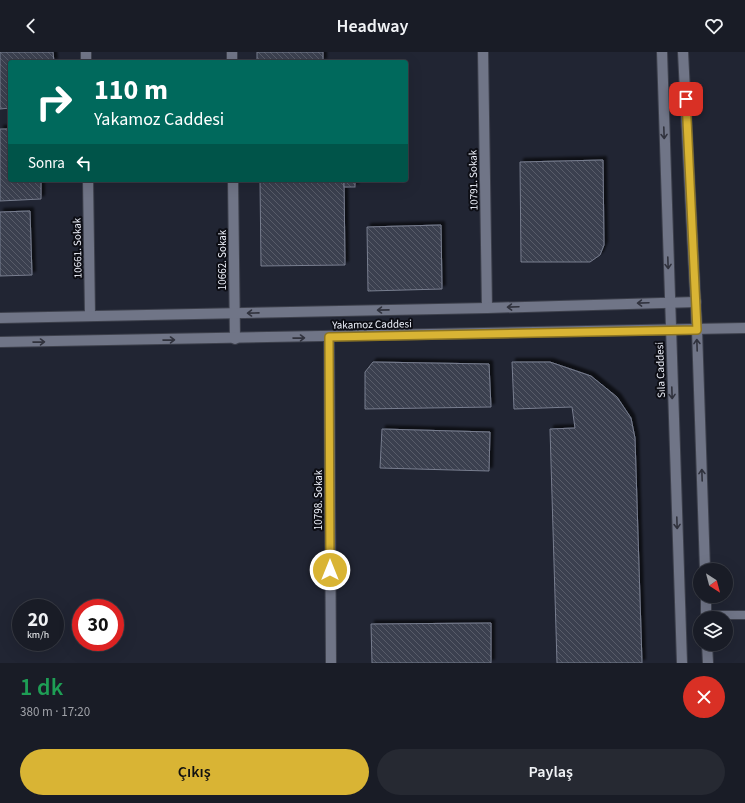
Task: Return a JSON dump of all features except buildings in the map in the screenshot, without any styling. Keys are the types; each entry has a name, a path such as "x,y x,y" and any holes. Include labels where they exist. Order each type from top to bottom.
{"street":[{"name":"10791. Sokak","path":"483,52 487,308"},
{"name":"Sıla Caddesi","path":"662,52 682,663"},
{"path":"684,52 696,302 705,563"},
{"name":"10661. Sokak","path":"88,182 90,315"},
{"name":"10662. Sokak","path":"233,182 235,339"},
{"name":"Yakamoz Caddesi","path":"0,318 696,302"},
{"name":"Yakamoz Caddesi","path":"0,342 235,339 745,328"},
{"name":"10798. Sokak","path":"329,337 330,663"},
{"path":"707,651 708,663"}],"lane":[{"path":"733,616 745,615"}],"route":[{"path":"330,570 329,337 697,330 686,99"}]}
